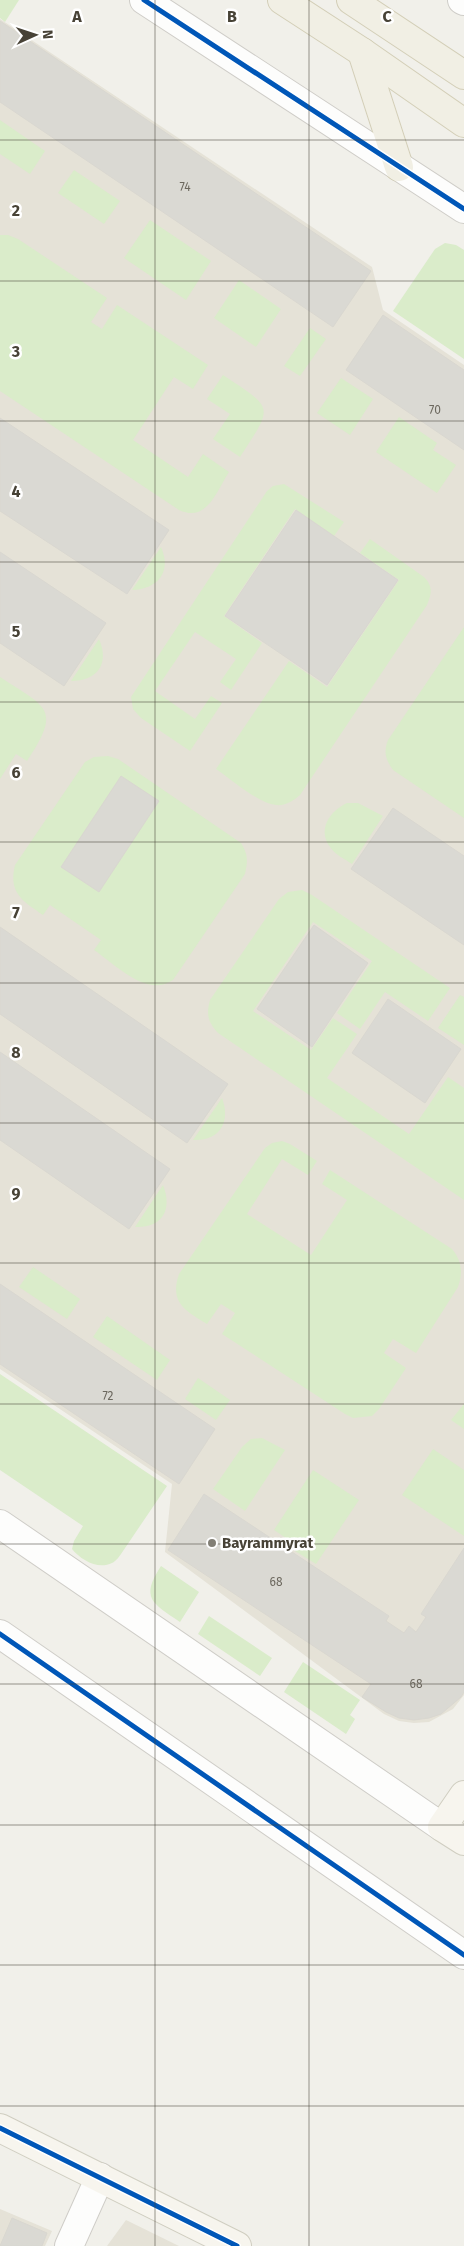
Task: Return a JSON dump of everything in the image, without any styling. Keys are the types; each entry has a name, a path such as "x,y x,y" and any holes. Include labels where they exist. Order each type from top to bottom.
{"main road":[{"path":"282,0 362,52 464,123"},
{"path":"351,0 464,74"},
{"path":"362,52 399,167"}],"street":[{"path":"144,0 464,209"},
{"path":"0,1524 453,1834 464,1795"},
{"path":"0,1634 464,1955"},
{"path":"0,2128 237,2246"},
{"path":"69,2246 100,2177"}],"shaded area":[{"path":"0,19 372,267 383,310 464,365 464,1695 453,1709 429,1722 399,1721 384,1714 165,1552 172,1484 0,1369"},
{"path":"0,2209 52,2231 45,2246 0,2246"},
{"path":"126,2220 179,2246 107,2246"}],"green space":[{"path":"0,0 19,0 5,22 0,18"},
{"path":"0,120 45,151 30,174 0,154"},
{"path":"74,170 120,201 104,224 58,193"},
{"path":"150,220 211,261 186,300 124,258"},
{"path":"0,235 8,235 18,239 107,298 91,322 102,329 117,305 208,365 193,389 174,377 133,440 188,477 203,454 229,472 215,496 204,509 189,513 179,510 0,391"},
{"path":"445,243 456,245 464,250 464,359 393,311 435,249"},
{"path":"239,280 281,309 256,347 214,318"},
{"path":"310,328 326,339 300,376 284,366"},
{"path":"223,375 252,395 260,402 263,409 263,417 259,427 240,457 213,439 230,414 207,399"},
{"path":"341,378 373,399 350,435 317,413"},
{"path":"399,417 437,443 433,450 456,465 437,493 376,452"},
{"path":"284,484 344,522 334,536 295,509 224,616 262,643 231,690 220,682 236,659 195,632 155,691 195,719 211,696 222,703 190,751 141,718 133,709 131,697 267,491 273,486"},
{"path":"370,539 427,580 431,593 429,601 300,795 286,804 269,804 254,796 216,769 289,661 327,687 399,580 360,553"},
{"path":"161,547 165,564 160,578 156,583 149,586 132,590"},
{"path":"464,627 464,818 393,770 387,760 386,745"},
{"path":"99,639 103,656 99,669 88,678 71,681"},
{"path":"0,677 38,703 44,711 46,719 44,730 27,761 16,754 0,779"},
{"path":"108,756 118,759 241,843 246,854 245,874 173,980 163,984 153,985 142,982 122,971 94,950 101,940 50,905 43,915 19,895 14,883 15,865 85,762 94,757"},
{"path":"347,803 358,803 383,816 352,864 332,850 325,834 327,821 335,811"},
{"path":"302,890 450,988 428,1021 385,992 360,1029 337,1013 372,961 313,922 253,1011 311,1050 333,1018 357,1034 327,1078 409,1134 448,1077 464,1088 464,1200 218,1033 210,1022 208,1010 210,1000 279,899 288,892"},
{"path":"460,995 464,997 464,1045 438,1028"},
{"path":"222,1098 225,1115 221,1128 210,1137 193,1140"},
{"path":"282,1141 317,1161 308,1175 282,1159 247,1214 311,1255 347,1200 322,1184 330,1170 452,1249 460,1263 461,1277 458,1287 416,1353 393,1339 384,1353 406,1368 379,1409 372,1416 353,1418 345,1414 222,1334 235,1313 221,1304 207,1324 186,1310 178,1299 176,1284 179,1274 265,1148 272,1143"},
{"path":"163,1185 167,1202 163,1216 152,1224 144,1227 135,1227"},
{"path":"33,1267 80,1299 67,1319 19,1287"},
{"path":"107,1316 170,1360 157,1380 93,1337"},
{"path":"0,1374 167,1486 120,1555 113,1562 107,1565 96,1565 80,1557 72,1549 74,1541 83,1526 0,1470"},
{"path":"198,1378 230,1400 216,1420 185,1399"},
{"path":"464,1404 464,1429 451,1420"},
{"path":"262,1438 285,1450 245,1511 213,1489 242,1447 251,1439"},
{"path":"433,1449 464,1470 464,1536 402,1495"},
{"path":"313,1470 359,1500 316,1564 295,1551 298,1546 274,1530"},
{"path":"161,1566 199,1592 180,1622 162,1610 152,1599 150,1593 151,1586"},
{"path":"209,1616 272,1658 260,1676 198,1634"},
{"path":"303,1662 360,1700 350,1715 355,1719 346,1734 284,1692"}],"building":[{"path":"0,21 371,271 333,327 0,102"},
{"path":"383,315 464,370 464,450 346,370"},
{"path":"0,418 169,530 127,594 0,511"},
{"path":"296,510 398,580 327,685 225,616"},
{"path":"0,552 106,623 64,686 0,643"},
{"path":"121,776 159,801 99,892 61,867"},
{"path":"393,808 464,856 464,945 351,869"},
{"path":"314,925 368,963 312,1047 257,1009"},
{"path":"0,927 228,1084 187,1143 0,1014"},
{"path":"388,999 461,1049 425,1103 352,1053"},
{"path":"0,1052 170,1169 129,1229 0,1140"},
{"path":"0,1284 215,1429 179,1484 0,1364"},
{"path":"204,1494 389,1616 386,1621 404,1633 409,1626 416,1632 426,1617 421,1614 464,1548 464,1692 461,1697 441,1714 429,1718 414,1720 399,1718 386,1712 362,1697 371,1684 168,1550"},
{"path":"12,2218 47,2233 42,2246 0,2246"}],"cycle path":[{"path":"144,0 464,209"},
{"path":"0,1634 464,1955"},
{"path":"0,2128 237,2246"}],"place":[{"name":"Bayrammyrat","path":"212,1543"}]}
